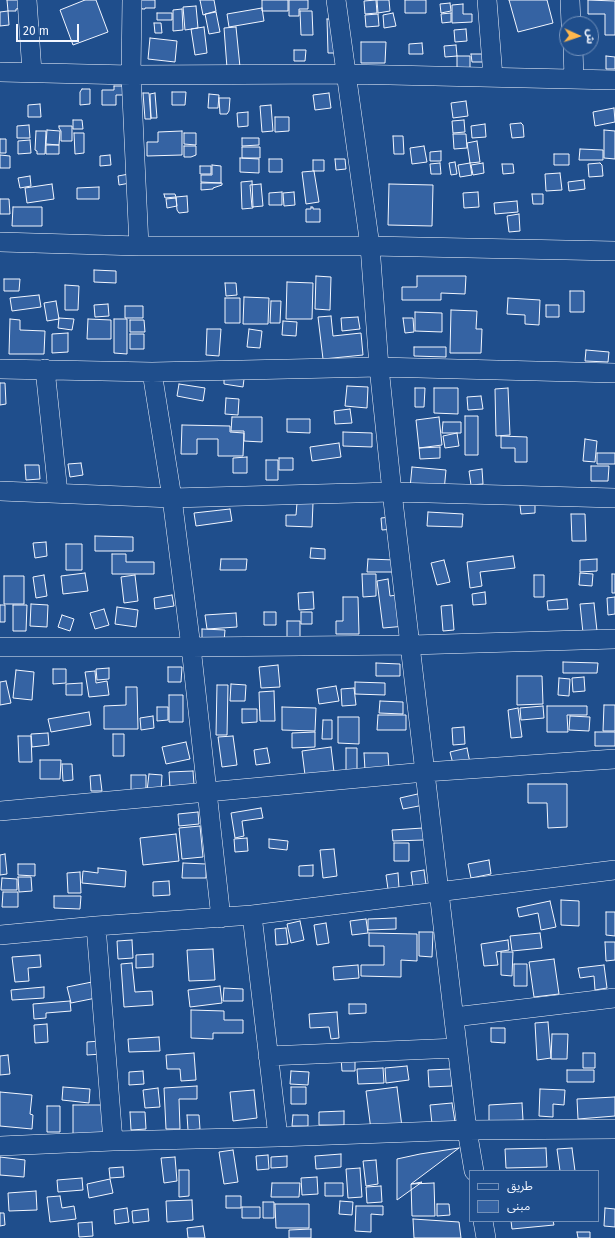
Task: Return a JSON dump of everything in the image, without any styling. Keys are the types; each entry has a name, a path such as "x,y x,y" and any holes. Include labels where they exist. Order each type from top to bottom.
{"street":[{"path":"27,0 32,72"},
{"path":"132,0 131,75 139,246"},
{"path":"336,0 370,246 392,492 440,891 457,1048 467,1130 474,1170"},
{"path":"487,0 493,77"},
{"path":"570,0 571,16"},
{"path":"573,56 574,79"},
{"path":"0,72 131,75 346,74 615,80"},
{"path":"0,242 139,246 370,246 615,251"},
{"path":"0,369 152,372 380,367 615,373"},
{"path":"45,369 58,493"},
{"path":"152,372 172,498 191,647 221,918"},
{"path":"0,491 172,498 392,492 615,498"},
{"path":"0,647 411,645 615,639"},
{"path":"0,811 425,772 615,759"},
{"path":"0,935 96,926 252,915 615,870"},
{"path":"252,915 278,1137"},
{"path":"96,926 113,1140"},
{"path":"454,1017 615,998"},
{"path":"268,1056 457,1048"},
{"path":"0,1146 113,1140 278,1137 467,1130 615,1129"},
{"path":"483,1222 486,1238"}],"building":[{"path":"7,0 22,0 22,8 16,9 16,11 8,11"},
{"path":"85,0 96,0 108,32 73,45 60,10"},
{"path":"136,0 155,0 155,8 136,8"},
{"path":"200,0 214,0 216,11 203,15"},
{"path":"262,0 288,0 288,11 262,11"},
{"path":"289,0 308,0 308,9 299,9 299,16 289,16"},
{"path":"376,0 377,13 365,14 364,1"},
{"path":"377,0 389,0 390,11 378,13"},
{"path":"405,0 426,0 426,13 405,13"},
{"path":"509,0 547,0 553,23 518,32"},
{"path":"588,0 615,1 615,35 605,35 605,14 588,14"},
{"path":"450,3 451,11 441,13 440,4"},
{"path":"463,4 463,14 472,14 472,22 452,23 452,5"},
{"path":"196,6 198,28 185,30 183,7"},
{"path":"262,8 264,21 229,27 227,14"},
{"path":"182,9 183,30 173,31 173,10"},
{"path":"8,11 9,25 0,26 0,12"},
{"path":"300,11 312,11 313,35 301,35"},
{"path":"216,12 220,32 209,34 205,14"},
{"path":"157,13 172,13 172,20 157,20"},
{"path":"393,13 396,26 384,28 383,15"},
{"path":"451,13 451,22 442,23 441,14"},
{"path":"378,14 379,26 366,27 365,15"},
{"path":"327,19 335,19 336,53 328,53"},
{"path":"154,23 161,23 162,33 155,33"},
{"path":"204,27 207,53 195,55 191,29"},
{"path":"236,27 240,67 227,68 224,28"},
{"path":"466,29 467,41 455,42 454,30"},
{"path":"150,38 177,41 175,62 148,59"},
{"path":"361,42 386,42 385,63 361,63"},
{"path":"422,43 423,54 409,54 409,44"},
{"path":"456,45 457,56 445,57 444,46"},
{"path":"294,50 306,50 305,61 294,61"},
{"path":"471,54 484,54 484,62 472,62"},
{"path":"457,56 470,56 470,72 457,72"},
{"path":"606,56 615,57 615,69 606,69"},
{"path":"114,86 124,86 124,95 116,95 116,105 102,105 102,90 114,90"},
{"path":"82,89 90,89 90,104 80,105 80,92"},
{"path":"172,92 186,92 185,105 172,105"},
{"path":"143,93 149,93 151,119 145,119"},
{"path":"155,93 157,118 151,118 150,94"},
{"path":"329,93 331,108 315,110 313,95"},
{"path":"209,94 219,95 218,108 208,108"},
{"path":"219,98 230,98 229,111 227,114 220,114"},
{"path":"466,101 468,116 453,118 451,103"},
{"path":"40,104 41,117 28,117 28,105"},
{"path":"271,105 273,131 262,132 260,106"},
{"path":"614,108 615,122 595,126 593,112"},
{"path":"248,112 248,126 238,127 237,113"},
{"path":"275,117 289,117 289,131 275,132"},
{"path":"73,120 82,120 83,129 73,129"},
{"path":"464,120 465,132 453,133 452,121"},
{"path":"521,123 523,125 524,137 512,138 510,124"},
{"path":"485,124 486,137 472,138 471,126"},
{"path":"29,125 30,138 17,138 17,126"},
{"path":"59,126 72,126 72,141 61,141 61,131"},
{"path":"47,130 60,131 59,145 46,144"},
{"path":"604,130 615,131 615,159 604,158"},
{"path":"36,131 46,131 45,154 37,154 37,151 35,150"},
{"path":"182,131 182,155 147,156 147,142 158,142 158,132"},
{"path":"74,133 84,133 84,153 75,154"},
{"path":"184,133 196,133 196,145 184,144"},
{"path":"453,134 466,134 467,148 454,149"},
{"path":"393,136 403,136 404,154 394,154"},
{"path":"242,138 259,138 259,145 242,146"},
{"path":"0,139 6,139 6,153 0,153"},
{"path":"30,140 31,153 18,154 18,141"},
{"path":"477,141 480,162 470,163 467,143"},
{"path":"46,145 59,145 59,154 46,154"},
{"path":"184,146 196,146 196,155 184,157"},
{"path":"424,146 427,162 412,164 410,148"},
{"path":"242,147 260,147 260,158 242,158"},
{"path":"580,149 603,150 603,160 579,160"},
{"path":"441,151 441,161 430,161 430,152"},
{"path":"554,154 569,154 569,165 554,165"},
{"path":"0,155 10,156 10,168 0,168"},
{"path":"110,155 111,165 100,166 100,156"},
{"path":"240,158 259,159 259,173 240,172"},
{"path":"269,159 282,159 282,172 269,172"},
{"path":"335,159 345,159 346,169 336,170"},
{"path":"313,160 324,160 324,171 313,171"},
{"path":"455,162 457,174 451,175 449,163"},
{"path":"440,163 441,174 431,174 430,164"},
{"path":"470,163 472,175 460,177 458,165"},
{"path":"483,163 484,173 473,175 471,165"},
{"path":"600,163 602,165 603,176 589,177 588,164"},
{"path":"502,164 513,164 514,173 503,174"},
{"path":"212,165 221,166 221,183 201,182 201,175 212,175"},
{"path":"200,166 211,166 211,174 200,174"},
{"path":"314,171 319,202 306,204 302,172"},
{"path":"560,173 562,190 546,191 545,174"},
{"path":"129,174 130,183 119,185 118,176"},
{"path":"30,176 31,186 20,188 18,178"},
{"path":"584,180 585,189 569,191 568,182"},
{"path":"252,181 253,208 242,209 241,182"},
{"path":"201,183 222,183 222,185 213,189 201,190"},
{"path":"52,184 54,199 27,203 25,188"},
{"path":"261,184 263,206 252,207 250,185"},
{"path":"389,184 433,185 432,226 388,225"},
{"path":"99,187 99,199 77,199 77,188"},
{"path":"282,192 282,205 269,205 269,193"},
{"path":"294,192 295,205 284,206 283,193"},
{"path":"478,192 479,207 464,208 463,193"},
{"path":"164,194 175,194 176,197 165,198"},
{"path":"532,194 543,194 543,204 533,204"},
{"path":"187,196 188,212 179,213 177,210 176,197"},
{"path":"176,198 177,206 167,208 166,199"},
{"path":"0,199 9,199 10,214 0,214"},
{"path":"517,201 518,212 495,214 494,203"},
{"path":"13,207 42,207 42,226 12,226"},
{"path":"311,207 313,207 313,209 320,209 320,222 306,222 306,209 311,209"},
{"path":"519,214 520,231 509,232 507,216"},
{"path":"94,270 116,271 116,283 94,282"},
{"path":"316,276 331,277 330,310 315,309"},
{"path":"417,276 466,276 465,294 441,293 441,300 402,300 402,287 417,287"},
{"path":"4,279 20,279 19,291 4,291"},
{"path":"287,282 313,283 312,319 286,319"},
{"path":"225,283 236,283 237,295 226,296"},
{"path":"65,285 79,286 78,310 65,310"},
{"path":"570,291 584,291 584,312 570,312"},
{"path":"39,295 41,307 12,311 10,298"},
{"path":"244,297 269,298 268,324 243,324"},
{"path":"225,298 240,298 240,323 225,323"},
{"path":"508,298 540,300 539,325 525,324 525,315 507,314"},
{"path":"56,301 59,319 47,321 44,303"},
{"path":"271,301 281,301 280,323 270,323"},
{"path":"108,304 109,316 95,317 94,305"},
{"path":"546,305 559,305 559,317 546,317"},
{"path":"125,306 143,306 143,318 125,318"},
{"path":"451,310 477,311 476,329 482,329 481,353 450,353"},
{"path":"415,312 442,313 442,332 415,331"},
{"path":"331,316 333,336 361,333 363,355 323,359 318,317"},
{"path":"358,317 360,329 342,331 341,318"},
{"path":"59,318 74,319 72,330 58,328"},
{"path":"403,318 413,318 414,332 405,333"},
{"path":"10,319 20,320 20,330 45,331 44,354 9,354"},
{"path":"88,319 111,320 111,339 87,339"},
{"path":"114,319 127,319 127,354 114,353"},
{"path":"130,320 144,320 145,332 130,332"},
{"path":"283,321 297,322 296,336 282,335"},
{"path":"207,329 221,329 219,356 206,355"},
{"path":"249,329 262,331 260,348 247,347"},
{"path":"68,333 68,352 52,353 52,334"},
{"path":"130,334 144,334 144,349 130,349"},
{"path":"414,347 446,347 446,357 414,356"},
{"path":"586,350 609,352 608,362 585,361"},
{"path":"224,377 244,379 243,387 224,384"},
{"path":"0,383 5,383 6,404 0,405"},
{"path":"179,384 205,388 203,401 177,396"},
{"path":"347,386 368,387 367,408 345,406"},
{"path":"415,388 425,388 424,407 415,407"},
{"path":"434,388 458,388 458,414 434,413"},
{"path":"508,388 510,435 496,436 495,389"},
{"path":"481,396 483,409 468,410 467,397"},
{"path":"226,398 239,399 238,415 225,414"},
{"path":"350,409 352,423 335,424 334,411"},
{"path":"465,416 478,416 478,455 465,455"},
{"path":"232,417 262,417 262,442 244,441 244,431 231,431"},
{"path":"439,417 442,445 419,448 416,420"},
{"path":"287,419 310,419 310,433 287,432"},
{"path":"443,422 461,422 461,433 442,433"},
{"path":"182,425 230,426 230,432 244,433 243,456 218,456 218,439 197,439 197,454 181,454"},
{"path":"343,432 372,433 372,447 343,446"},
{"path":"457,433 459,446 445,448 443,436"},
{"path":"501,436 527,437 527,462 515,462 515,448 501,448"},
{"path":"585,439 597,441 595,462 583,461"},
{"path":"339,443 341,457 312,461 310,447"},
{"path":"440,447 440,458 420,459 419,448"},
{"path":"597,453 615,453 615,464 597,464"},
{"path":"247,457 247,473 233,473 233,458"},
{"path":"279,458 293,458 293,470 279,470"},
{"path":"266,460 278,460 278,480 266,480"},
{"path":"81,463 83,475 70,477 68,464"},
{"path":"25,465 39,465 40,479 26,480"},
{"path":"591,466 609,466 608,481 591,481"},
{"path":"412,467 446,470 444,491 410,488"},
{"path":"482,469 483,484 471,485 469,471"},
{"path":"297,503 313,503 312,527 286,526 286,515 296,515"},
{"path":"520,505 535,505 535,513 521,514"},
{"path":"230,509 232,521 196,526 194,513"},
{"path":"428,512 463,514 462,527 427,526"},
{"path":"571,514 585,514 586,541 572,541"},
{"path":"391,517 393,529 382,530 381,518"},
{"path":"95,536 133,537 133,551 95,551"},
{"path":"46,542 47,556 35,558 33,543"},
{"path":"66,544 82,544 82,570 66,570"},
{"path":"311,548 325,549 325,559 310,558"},
{"path":"112,554 126,554 126,562 154,562 154,574 112,574"},
{"path":"513,556 515,568 480,572 482,586 470,588 467,562"},
{"path":"221,559 247,559 246,570 220,570"},
{"path":"368,559 395,560 395,572 367,572"},
{"path":"597,559 597,571 580,572 580,560"},
{"path":"444,560 450,582 437,585 431,563"},
{"path":"85,573 88,591 63,594 61,576"},
{"path":"580,573 593,574 592,586 579,585"},
{"path":"362,574 376,574 376,596 363,597"},
{"path":"612,574 615,574 615,593 612,593"},
{"path":"44,575 47,596 36,598 33,577"},
{"path":"135,575 138,601 124,603 121,577"},
{"path":"534,575 544,575 544,597 534,597"},
{"path":"4,576 24,576 24,604 4,604"},
{"path":"388,579 390,596 402,594 406,626 383,628 377,581"},
{"path":"313,592 314,609 299,610 298,593"},
{"path":"485,592 486,604 473,605 472,594"},
{"path":"172,595 174,606 155,609 154,598"},
{"path":"343,597 358,597 359,634 336,634 336,621 343,621"},
{"path":"615,597 615,614 608,615 607,598"},
{"path":"567,599 568,609 548,610 547,601"},
{"path":"594,603 597,631 583,633 580,604"},
{"path":"31,604 48,605 47,627 30,626"},
{"path":"0,605 5,605 5,622 0,622"},
{"path":"13,605 27,605 26,631 13,631"},
{"path":"452,605 454,630 443,631 441,606"},
{"path":"117,607 138,610 136,627 115,624"},
{"path":"104,609 109,625 95,629 90,613"},
{"path":"264,612 276,612 276,625 264,625"},
{"path":"301,612 312,612 312,624 301,624"},
{"path":"236,613 237,627 207,629 205,615"},
{"path":"62,615 74,619 70,631 58,627"},
{"path":"287,621 300,621 300,643 287,642"},
{"path":"202,629 225,630 224,642 202,641"},
{"path":"563,662 598,663 597,673 563,673"},
{"path":"376,663 400,664 400,676 376,676"},
{"path":"278,665 280,687 261,688 259,667"},
{"path":"168,667 182,667 181,682 168,682"},
{"path":"109,668 109,679 97,680 96,669"},
{"path":"53,669 66,669 66,683 53,684"},
{"path":"16,670 34,672 32,700 13,698"},
{"path":"95,671 96,683 107,681 109,695 89,697 85,672"},
{"path":"517,676 542,676 543,704 517,705"},
{"path":"584,677 585,691 573,692 572,678"},
{"path":"559,678 570,679 569,696 558,695"},
{"path":"6,681 11,703 0,705 0,682"},
{"path":"355,682 385,683 385,695 355,694"},
{"path":"82,683 82,695 66,695 66,684"},
{"path":"231,684 246,685 245,701 230,701"},
{"path":"217,685 228,685 227,735 216,735"},
{"path":"336,686 339,701 319,704 317,689"},
{"path":"126,687 137,687 138,729 104,729 104,706 126,705"},
{"path":"354,688 356,705 342,706 341,689"},
{"path":"274,691 275,721 260,721 259,692"},
{"path":"169,695 183,695 183,722 169,722"},
{"path":"380,701 403,702 403,714 379,713"},
{"path":"604,705 615,705 615,731 603,731"},
{"path":"543,706 544,718 521,720 520,708"},
{"path":"547,706 587,706 587,715 567,715 568,732 547,732"},
{"path":"157,707 168,707 168,720 157,721"},
{"path":"282,707 316,708 315,731 282,730"},
{"path":"518,708 522,737 511,738 508,710"},
{"path":"242,709 257,709 257,722 242,723"},
{"path":"89,712 91,725 51,732 48,719"},
{"path":"378,715 406,715 406,730 377,730"},
{"path":"153,716 154,728 141,730 140,718"},
{"path":"570,716 590,717 589,731 569,730"},
{"path":"338,717 359,717 359,744 338,743"},
{"path":"323,720 332,720 332,739 322,739"},
{"path":"464,727 465,744 453,745 452,728"},
{"path":"315,732 315,747 292,748 292,733"},
{"path":"595,732 615,732 615,746 595,746"},
{"path":"48,733 49,745 32,747 31,734"},
{"path":"113,734 124,734 124,756 113,756"},
{"path":"18,736 31,736 32,762 19,762"},
{"path":"233,736 237,765 222,767 218,737"},
{"path":"186,742 190,759 166,764 162,747"},
{"path":"331,747 334,772 305,775 302,751"},
{"path":"267,748 270,763 256,765 254,750"},
{"path":"346,748 357,748 357,773 346,773"},
{"path":"467,748 471,768 455,772 450,752"},
{"path":"364,753 388,753 389,770 365,770"},
{"path":"40,760 61,760 60,779 40,779"},
{"path":"62,764 72,764 73,780 63,781"},
{"path":"193,771 194,785 170,788 169,772"},
{"path":"149,774 162,775 161,792 147,791"},
{"path":"100,775 102,791 91,791 90,776"},
{"path":"131,775 146,775 146,791 131,790"},
{"path":"528,784 567,784 567,827 548,828 547,803 528,803"},
{"path":"422,793 424,805 403,809 400,798"},
{"path":"261,808 263,818 242,821 244,836 235,838 231,813"},
{"path":"198,812 199,824 179,826 178,814"},
{"path":"200,826 203,857 182,859 179,828"},
{"path":"423,828 424,840 393,841 392,830"},
{"path":"176,834 179,861 143,865 140,838"},
{"path":"247,838 248,851 235,852 234,839"},
{"path":"269,839 288,841 287,850 269,848"},
{"path":"394,843 409,843 409,861 394,861"},
{"path":"334,849 337,876 323,878 320,850"},
{"path":"5,854 7,874 0,875 0,855"},
{"path":"489,860 491,874 471,878 468,864"},
{"path":"183,863 206,864 206,878 182,878"},
{"path":"18,864 35,864 35,876 18,875"},
{"path":"313,865 313,876 299,876 299,866"},
{"path":"98,868 126,871 125,887 82,883 83,871 98,873"},
{"path":"424,870 426,885 413,887 411,872"},
{"path":"80,872 81,893 68,893 67,873"},
{"path":"398,873 399,888 388,889 386,875"},
{"path":"18,877 31,877 32,891 19,892"},
{"path":"2,878 17,879 17,890 1,890"},
{"path":"169,881 170,895 153,896 153,882"},
{"path":"3,892 18,892 18,907 2,907"},
{"path":"54,896 81,896 80,909 54,908"},
{"path":"561,900 579,901 579,926 561,925"},
{"path":"550,901 556,927 541,930 538,913 519,917 517,908"},
{"path":"606,912 615,912 615,936 606,935"},
{"path":"396,918 396,929 368,930 368,919"},
{"path":"366,919 368,933 352,935 350,921"},
{"path":"300,921 304,940 291,943 287,924"},
{"path":"326,923 329,943 317,945 314,925"},
{"path":"286,928 288,944 276,945 275,929"},
{"path":"419,932 433,932 432,957 419,956"},
{"path":"369,933 417,934 417,961 401,960 401,977 361,976 361,965 384,965 384,946 369,946"},
{"path":"540,933 542,948 512,951 510,936"},
{"path":"132,940 133,958 118,959 117,941"},
{"path":"508,940 509,950 496,952 498,965 484,966 481,944"},
{"path":"605,942 615,942 615,960 606,961"},
{"path":"213,949 215,980 189,981 187,950"},
{"path":"501,952 513,952 512,976 501,975"},
{"path":"153,954 153,967 136,968 136,955"},
{"path":"40,955 41,967 28,968 29,981 15,982 12,957"},
{"path":"554,959 559,994 534,997 529,962"},
{"path":"132,963 135,992 152,991 153,1005 124,1007 121,964"},
{"path":"514,964 527,964 527,986 514,986"},
{"path":"358,965 359,978 334,980 333,967"},
{"path":"604,965 607,988 595,990 594,976 580,978 578,968"},
{"path":"92,982 96,998 71,1003 67,987"},
{"path":"220,986 222,1003 190,1007 188,990"},
{"path":"44,987 44,998 12,1000 11,990"},
{"path":"224,988 243,989 243,1001 223,1001"},
{"path":"70,1001 71,1011 46,1013 46,1018 34,1019 33,1004"},
{"path":"349,1004 366,1004 366,1013 349,1014"},
{"path":"191,1010 224,1011 224,1020 243,1020 243,1033 213,1033 213,1039 191,1038"},
{"path":"337,1012 339,1038 331,1039 329,1027 310,1028 309,1014"},
{"path":"548,1022 551,1058 537,1060 535,1023"},
{"path":"47,1024 48,1042 35,1043 34,1025"},
{"path":"491,1028 505,1028 505,1043 491,1042"},
{"path":"552,1034 568,1034 567,1059 551,1059"},
{"path":"159,1037 160,1051 129,1052 128,1039"},
{"path":"100,1041 102,1054 87,1055 87,1042"},
{"path":"194,1053 196,1080 181,1081 180,1069 167,1069 166,1055"},
{"path":"583,1053 595,1053 595,1068 583,1068"},
{"path":"8,1055 10,1074 0,1075 0,1056"},
{"path":"341,1058 355,1058 355,1071 342,1071"},
{"path":"407,1066 409,1080 386,1083 385,1068"},
{"path":"383,1068 384,1083 358,1084 357,1069"},
{"path":"451,1069 452,1086 429,1087 428,1070"},
{"path":"567,1070 594,1070 594,1082 567,1082"},
{"path":"143,1071 144,1084 129,1085 129,1072"},
{"path":"291,1071 309,1072 308,1085 290,1084"},
{"path":"197,1086 197,1099 179,1099 180,1129 166,1129 164,1088"},
{"path":"63,1087 90,1089 89,1103 62,1100"},
{"path":"291,1087 306,1087 306,1104 291,1104"},
{"path":"397,1087 402,1127 371,1130 366,1091"},
{"path":"158,1088 160,1107 145,1108 143,1090"},
{"path":"540,1089 565,1090 564,1105 553,1104 553,1117 539,1116"},
{"path":"254,1090 257,1118 233,1121 230,1092"},
{"path":"0,1092 32,1095 30,1114 33,1115 32,1129 0,1126"},
{"path":"615,1097 615,1116 578,1119 577,1099"},
{"path":"452,1103 455,1122 432,1124 430,1105"},
{"path":"522,1103 523,1120 489,1122 489,1105"},
{"path":"73,1105 109,1105 109,1135 73,1135"},
{"path":"47,1106 60,1106 60,1132 47,1132"},
{"path":"344,1111 344,1125 319,1125 319,1112"},
{"path":"130,1112 145,1112 146,1129 131,1130"},
{"path":"187,1115 199,1115 200,1129 188,1130"},
{"path":"293,1115 308,1115 308,1126 292,1126"},
{"path":"459,1148 411,1184 422,1182 397,1200 397,1159"},
{"path":"546,1148 547,1167 506,1168 505,1149"},
{"path":"572,1148 575,1170 560,1170 557,1149"},
{"path":"233,1150 238,1182 224,1184 219,1152"},
{"path":"341,1154 341,1167 316,1169 315,1156"},
{"path":"268,1155 269,1169 257,1170 256,1156"},
{"path":"287,1156 287,1167 271,1168 271,1157"},
{"path":"0,1157 25,1160 24,1177 0,1175"},
{"path":"175,1157 177,1181 164,1183 161,1158"},
{"path":"376,1160 378,1184 366,1186 363,1161"},
{"path":"123,1167 124,1177 110,1178 109,1168"},
{"path":"360,1168 362,1197 348,1198 346,1169"},
{"path":"179,1170 189,1170 189,1196 179,1197"},
{"path":"317,1177 318,1194 302,1195 301,1178"},
{"path":"82,1178 83,1190 58,1192 57,1180"},
{"path":"110,1179 113,1193 89,1198 87,1184"},
{"path":"272,1183 300,1183 299,1197 271,1197"},
{"path":"325,1183 343,1183 343,1196 325,1196"},
{"path":"434,1183 435,1216 412,1216 411,1184"},
{"path":"381,1186 382,1202 367,1203 366,1187"},
{"path":"36,1191 37,1210 9,1211 8,1193"},
{"path":"60,1196 62,1208 74,1206 76,1219 50,1222 47,1197"},
{"path":"226,1196 241,1196 241,1208 226,1208"},
{"path":"192,1200 193,1220 167,1222 166,1201"},
{"path":"340,1201 353,1202 352,1215 339,1214"},
{"path":"263,1202 274,1202 274,1218 263,1218"},
{"path":"275,1204 309,1204 309,1228 276,1228"},
{"path":"437,1204 449,1204 450,1215 437,1216"},
{"path":"356,1206 383,1206 383,1215 371,1214 371,1232 355,1231"},
{"path":"242,1207 260,1207 260,1218 242,1218"},
{"path":"127,1208 129,1222 115,1224 114,1210"},
{"path":"605,1208 615,1209 615,1227 604,1226"},
{"path":"148,1209 149,1221 133,1223 132,1211"},
{"path":"0,1213 4,1213 5,1225 0,1226"},
{"path":"413,1219 459,1222 461,1238 414,1238"},
{"path":"92,1222 93,1236 79,1237 78,1223"},
{"path":"511,1222 553,1222 554,1225 512,1229"},
{"path":"203,1226 205,1238 188,1238 187,1228"},
{"path":"311,1229 311,1238 289,1238 289,1230"},
{"path":"577,1232 590,1232 590,1238 578,1238"}]}
